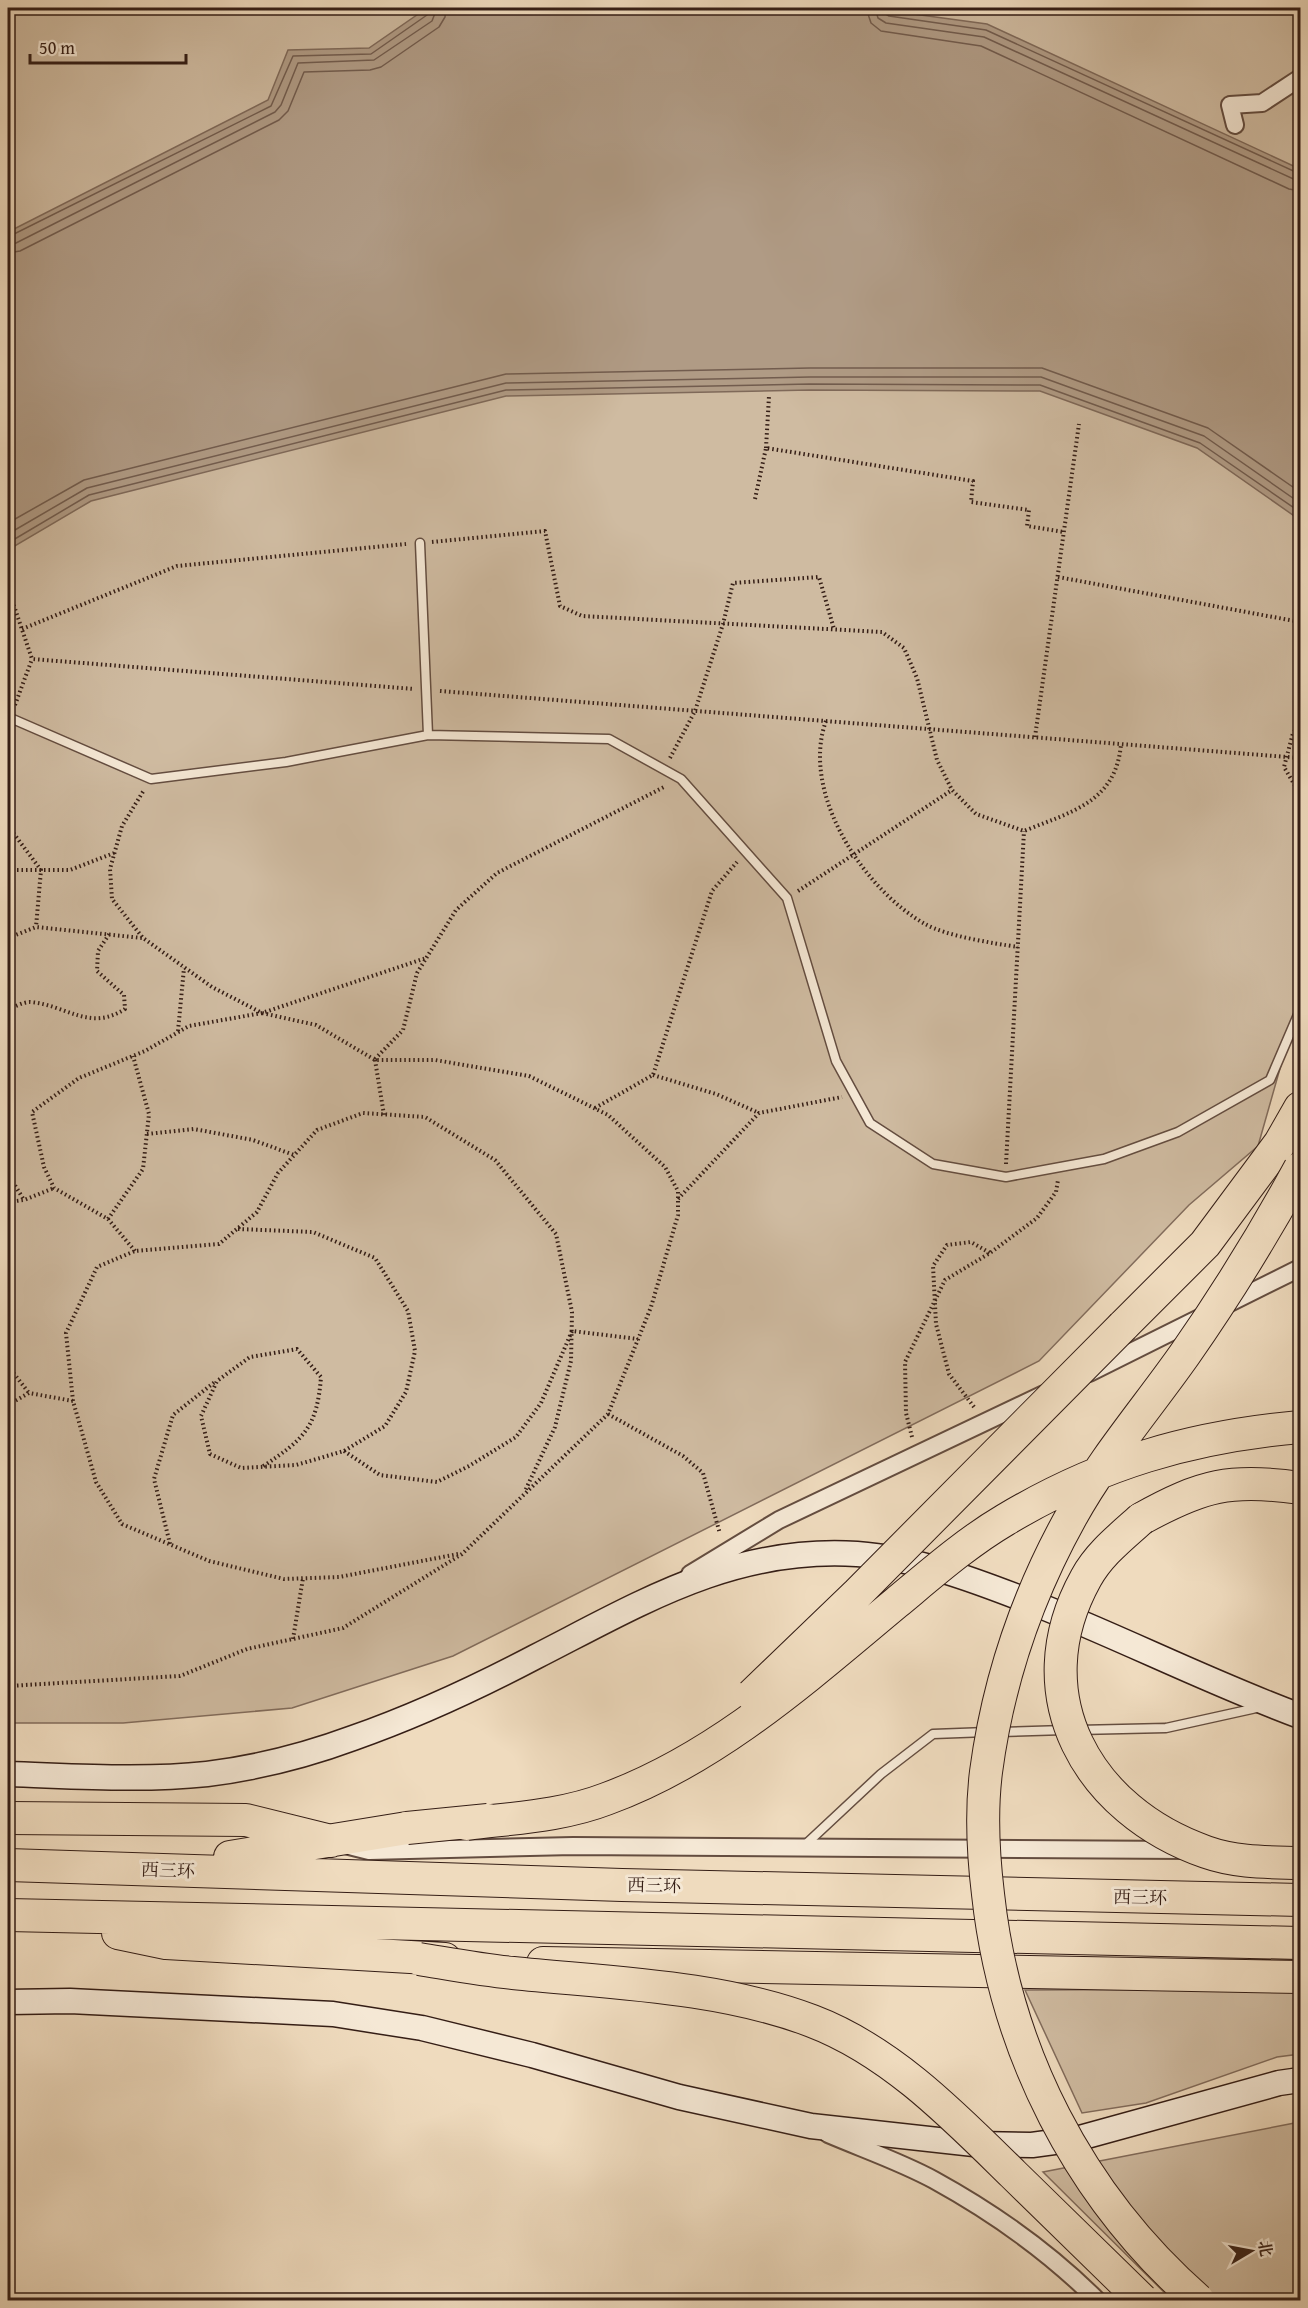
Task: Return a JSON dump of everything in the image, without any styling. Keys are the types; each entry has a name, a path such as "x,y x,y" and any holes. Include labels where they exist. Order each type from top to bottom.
{"highway":[{"path":"466,1824 529,1813 609,1785 662,1759 737,1709 858,1593 1205,1244 1280,1143 1300,1108"},
{"path":"1198,2301 1128,2230 1092,2182 1056,2121 1022,2045 997,1957 990,1919 983,1837 986,1774 996,1710 1018,1635 1034,1591 1061,1536 1125,1434 1185,1353 1261,1238 1300,1168"},
{"path":"127,1869 262,1853 407,1827 466,1824 561,1813 606,1799 677,1767 718,1742 817,1668 952,1557 1003,1521 1070,1485 1166,1449 1248,1432 1300,1427"},
{"path":"1300,1488 1264,1483 1226,1484 1184,1495 1141,1519 1107,1549 1086,1578 1065,1629 1061,1670 1062,1705 1074,1740 1101,1782 1130,1812 1168,1835 1207,1853 1249,1862 1300,1863"},
{"path":"8,1818 246,1820 331,1841"},
{"name":"西三环","path":"8,1866 407,1879 1300,1900"},
{"path":"20,1916 408,1922 1300,1942"},
{"path":"20,1916 166,1943 419,1959 1300,1977"},
{"path":"419,1959 510,1973 683,1989 779,2011 812,2021 849,2038 885,2062 953,2115 1143,2301"}],"main road":[{"path":"8,1774 109,1777 206,1774 268,1762 351,1739 425,1710 495,1678 644,1602 704,1576 757,1560 857,1554 944,1571 998,1589 1300,1716"},
{"path":"8,2002 69,2001 333,2014 422,2028 532,2055 679,2097 811,2126 974,2144 1032,2145 1076,2139 1279,2083 1300,2080"}],"street":[{"path":"1234,125 1230,105 1262,103 1300,78"},
{"path":"644,1602 779,1520 1158,1340 1300,1268"},
{"path":"331,1841 369,1851 573,1846 1071,1851 1300,1849"},
{"path":"811,2126 943,2186 1018,2232 1065,2268 1097,2301"}],"lane":[{"path":"420,543 428,735"},
{"path":"9,717 151,779 286,762 428,735 609,739 681,779 787,898 836,1061 870,1123 933,1164 1005,1177 1104,1159 1178,1132 1270,1080 1300,1010"},
{"path":"801,1848 881,1774 933,1734 1166,1728 1270,1705"}],"path":[{"path":"755,499 766,448 769,396"},
{"path":"1035,737 1079,424"},
{"path":"766,448 973,481 971,502 1029,510 1027,526 1064,532"},
{"path":"22,629 177,566 545,531 560,606 582,616 882,632 904,648 917,678 937,760 952,790 976,814 1024,831 1079,811 1101,795 1120,757 1121,744"},
{"path":"664,769 695,711 723,624 733,583 819,577 834,629"},
{"path":"1058,577 1300,622"},
{"path":"8,588 32,659 9,717"},
{"path":"32,659 1300,758"},
{"path":"826,721 819,739 821,786 854,854 882,892 926,924 986,942 1018,947"},
{"path":"1300,723 1293,733 1284,767 1300,794"},
{"path":"8,1686 180,1676 247,1649 343,1628 462,1554 608,1414 638,1339 678,1215 678,1191 665,1167 608,1115 529,1076 435,1060 375,1060 316,1024 262,1013 212,987 143,938 112,899 110,869 122,826 151,779"},
{"path":"375,1060 403,1030 417,973 456,910 497,873 681,779"},
{"path":"787,898 952,790"},
{"path":"8,826 41,870 36,927"},
{"path":"1005,1177 1024,831"},
{"path":"594,1108 653,1075 712,891 746,852"},
{"path":"8,870 70,870 115,853"},
{"path":"8,938 36,927 143,938"},
{"path":"8,1010 27,1002 98,1020 114,1016 125,1009 124,995 97,971 98,951 110,933"},
{"path":"135,1251 108,1219 54,1188 44,1167 33,1112 80,1078 133,1056 189,1026 262,1013 426,958"},
{"path":"178,1031 184,967"},
{"path":"108,1219 143,1169 148,1114 133,1056"},
{"path":"375,1060 384,1115"},
{"path":"653,1075 716,1094 759,1113 855,1094"},
{"path":"462,1554 339,1577 284,1579 209,1561 122,1524 96,1482 73,1401 66,1333 97,1267 135,1251 219,1244 258,1212 278,1173 317,1130 363,1113 425,1117 495,1160 556,1234 572,1312 571,1361 555,1427 523,1495"},
{"path":"678,1200 759,1113"},
{"path":"147,1134 194,1129 253,1140 294,1155"},
{"path":"918,1454 906,1413 905,1362 933,1304 945,1281 990,1253 1036,1218 1056,1192 1060,1167"},
{"path":"8,1174 24,1200"},
{"path":"8,1202 24,1200 54,1188"},
{"path":"217,1381 201,1416 210,1454 241,1468 296,1465 344,1451 385,1426 406,1392 415,1351 408,1311 375,1258 313,1232 238,1229"},
{"path":"985,1422 949,1374 933,1304 933,1266 947,1245 971,1242 990,1253"},
{"path":"572,1331 638,1339"},
{"path":"344,1451 380,1475 437,1482 469,1466 516,1437 541,1402 572,1331"},
{"path":"170,1544 154,1479 173,1415 250,1357 297,1349 321,1377 318,1409 304,1433 286,1451 262,1467"},
{"path":"8,1366 29,1393"},
{"path":"8,1405 29,1393 73,1401"},
{"path":"608,1414 683,1456 703,1473 725,1553"},
{"path":"292,1639 303,1578"}],"shaded area":[{"path":"8,8 1300,8 1300,998 1258,1146 1189,1205 1039,1361 453,1656 292,1708 123,1723 8,1723"},
{"path":"1300,1989 1300,2054 1277,2057 1146,2103 1082,2113 1025,1990"},
{"path":"1300,2122 1300,2300 1172,2300 1043,2172"}],"water":[{"path":"427,8 869,8 987,24 1300,169 1300,520 1197,448 1040,391 810,390 506,396 91,501 8,550 8,232 268,100 288,50 369,48"}]}
